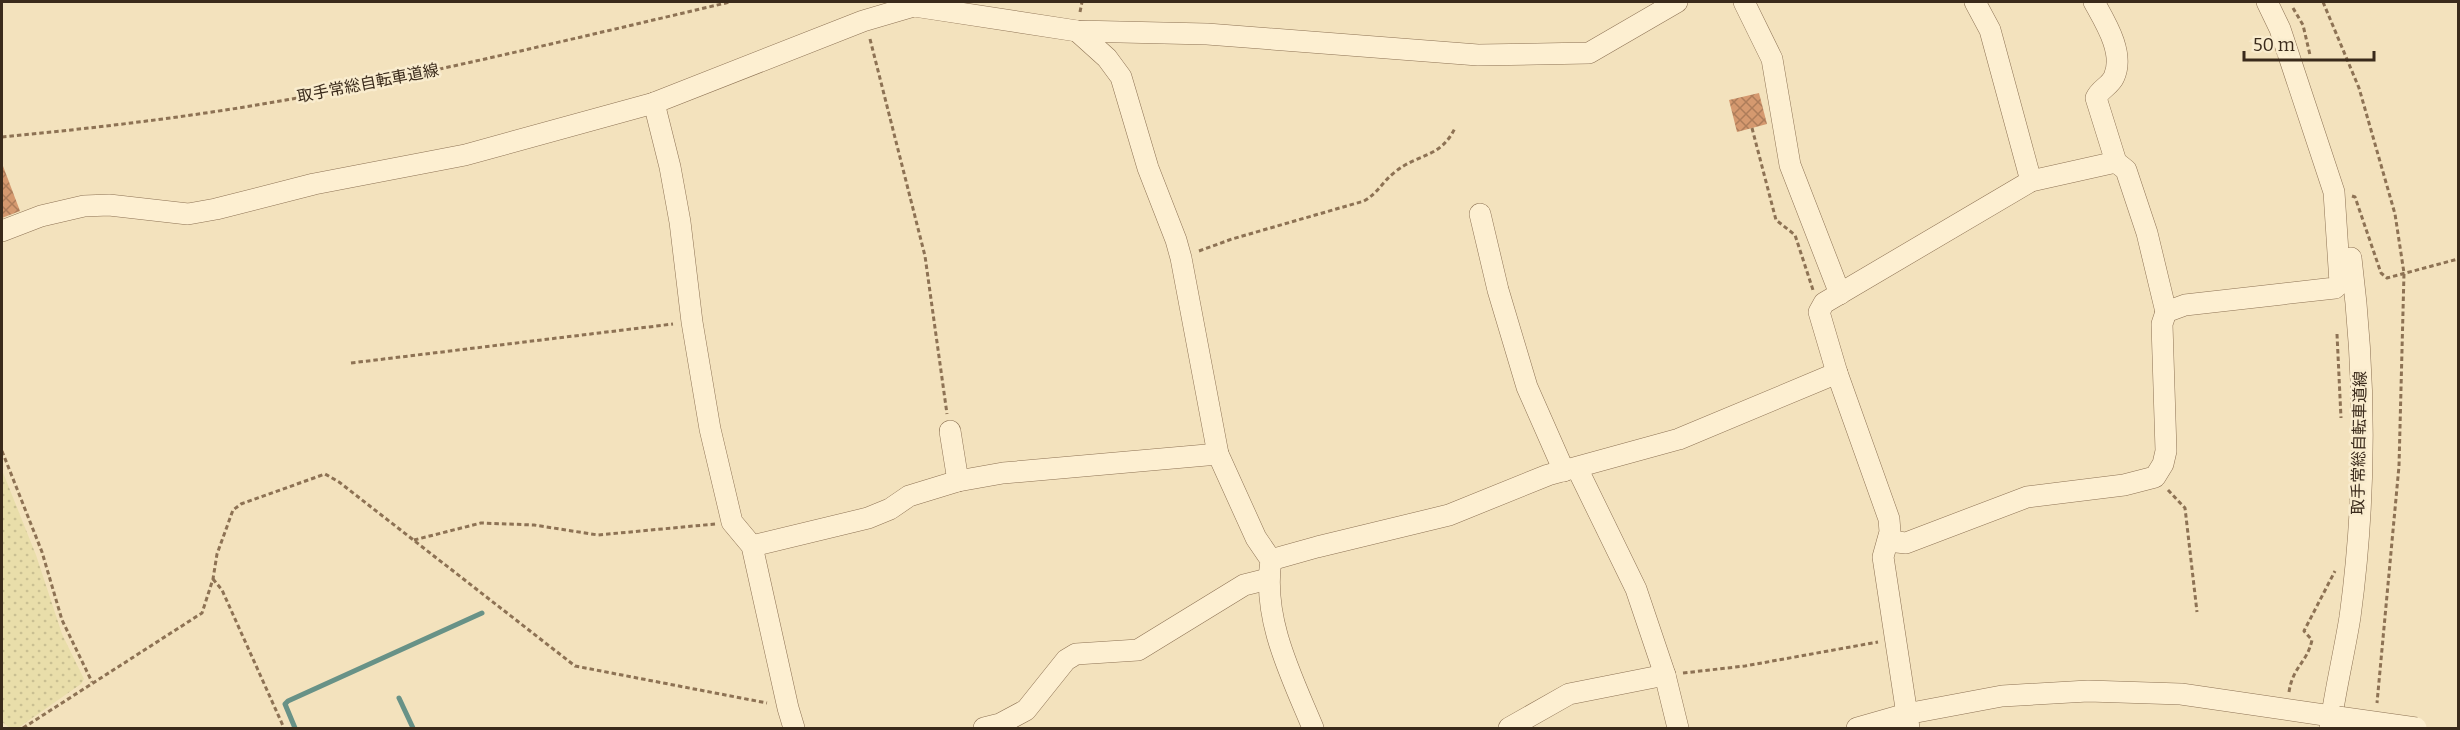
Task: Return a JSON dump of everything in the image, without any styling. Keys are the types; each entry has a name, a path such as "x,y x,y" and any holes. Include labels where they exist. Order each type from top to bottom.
{"street":[{"path":"2,231 41,216 100,204 188,214 314,184 465,155 654,103 863,21 914,6 1077,32 1208,34 1478,55 1589,53 1677,2"},
{"path":"1744,2 1772,59 1790,165 1840,294"},
{"path":"1975,2 1990,30 2031,181"},
{"path":"1888,541 1906,543 2027,497 2124,485 2155,477 2163,464 2166,451 2162,324 2166,312 2147,233 2126,170 2116,162 2096,98 2099,92 2114,79 2117,60 2107,27 2094,2"},
{"path":"2166,312 2185,305 2335,288 2340,283 2339,192 2280,29 2267,2"},
{"path":"1077,32 1107,58 1121,77 1148,168 1181,258 1218,454 1269,570 1270,611 1284,657 1313,729"},
{"path":"654,103 676,200 692,322 710,429 732,522 752,546 794,729"},
{"path":"1907,721 1883,557 1890,532 1889,519 1837,373 1819,312 1824,303 2031,181 2116,162"},
{"name":"取手常総自転車道線","path":"2333,721 2350,616 2362,483 2361,378 2356,292 2339,192"},
{"path":"1480,214 1498,290 1527,387 1636,589 1665,675 1678,729"},
{"path":"984,729 1000,724 1026,710 1066,660 1076,654 1138,650 1269,570 1317,547 1449,516 1522,485 1679,439 1837,373"},
{"path":"950,430 958,481"},
{"path":"752,546 868,518 890,509 909,496 958,481 1003,473 1218,454"},
{"path":"1509,729 1569,694 1665,675"},
{"path":"1857,729 1907,721 2002,696 2088,691 2181,694 2333,721 2415,729"}],"path":[{"name":"取手常総自転車道線","path":"2,136 156,121 342,90 505,55 730,2"},
{"path":"2323,2 2358,88 2395,214 2404,273 2399,466 2377,705"},
{"path":"863,21 868,29 925,256 950,430"},
{"path":"1181,258 1232,239 1364,201 1374,196 1395,171 1448,143 1455,128"},
{"path":"1752,128 1776,220 1795,235 1819,312"},
{"path":"2339,192 2355,197 2381,273 2387,278 2458,259"},
{"path":"351,363 692,322"},
{"path":"2337,333 2341,425"},
{"path":"2,451 42,552 62,620 92,682"},
{"path":"23,729 92,682 202,613 213,579 217,554 233,510 241,504 325,474 339,482 575,666 788,708"},
{"path":"2155,477 2185,508 2197,612"},
{"path":"414,540 481,523 534,525 598,535 732,522"},
{"path":"2289,695 2293,674 2309,651 2312,640 2304,631 2335,570"},
{"path":"213,579 222,590 284,729"},
{"path":"1665,675 1746,666 1895,639"}],"shaded area":[{"path":"2,470 36,555 62,634 84,679 81,684 18,728 10,728 2,722"}],"building":[{"path":"1759,93 1767,124 1737,132 1729,100"},
{"path":"2,166 20,211 2,218"}],"waterway":[{"path":"295,728 285,704 288,701 482,613"},
{"path":"399,698 413,728"}]}
